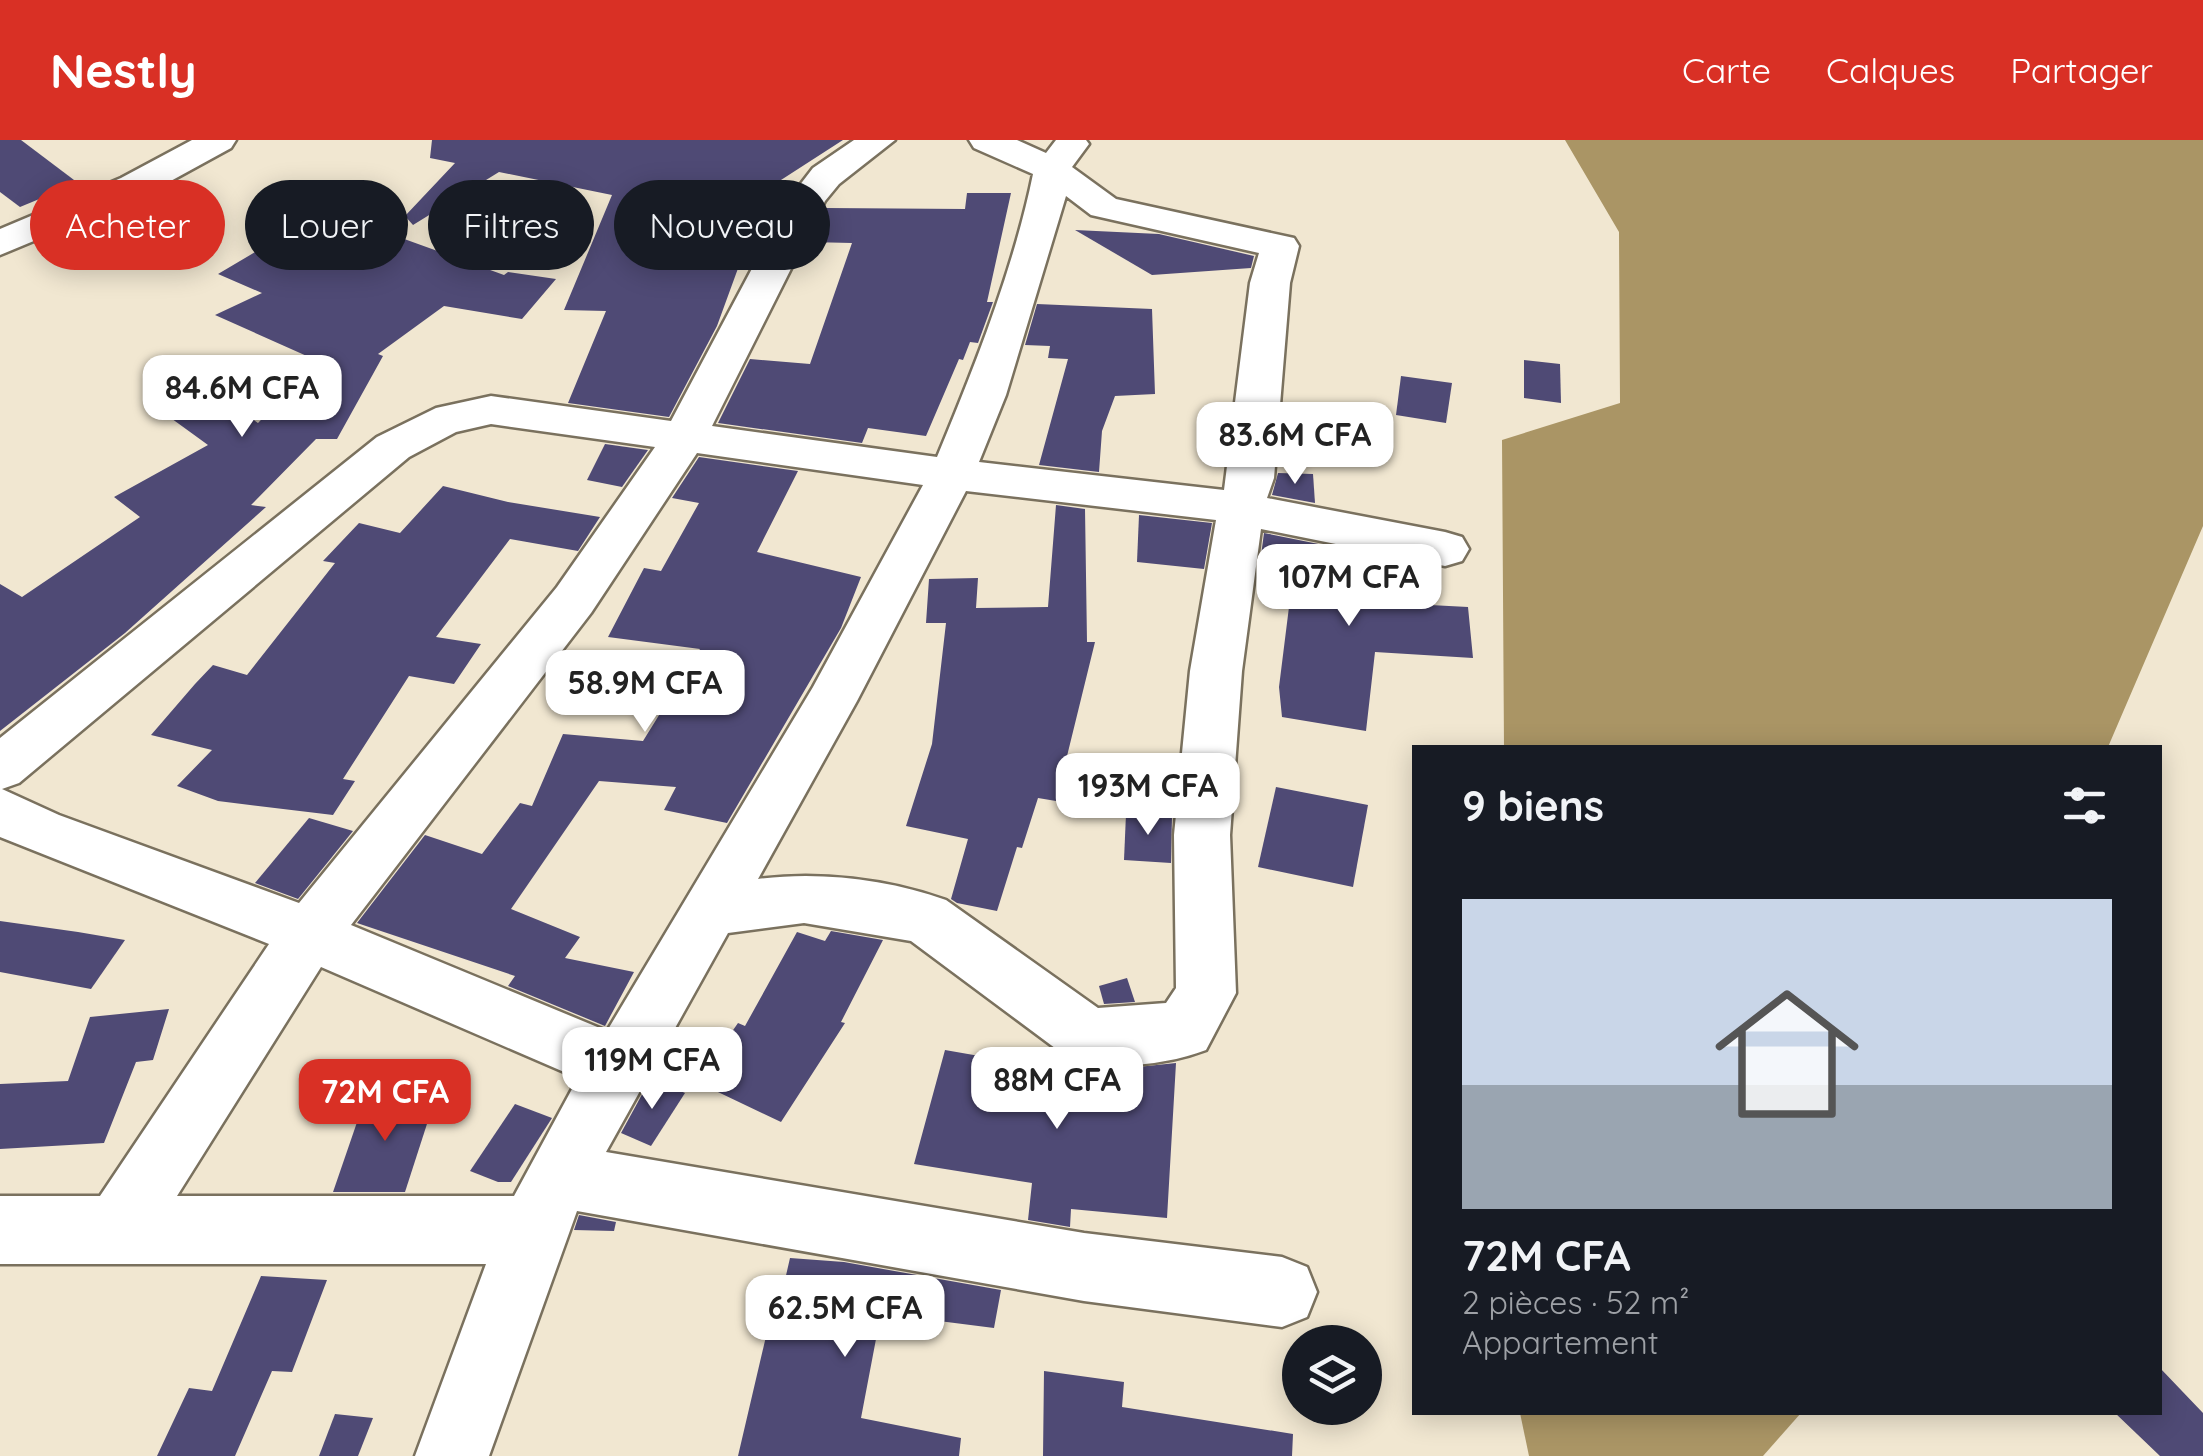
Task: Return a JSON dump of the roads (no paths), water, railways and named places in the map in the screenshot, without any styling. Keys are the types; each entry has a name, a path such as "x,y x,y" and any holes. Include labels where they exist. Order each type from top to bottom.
{"street":[{"path":"0,242 134,186 218,140"},
{"path":"117,1230 308,936 574,600 684,438 808,198 826,176 878,140"},
{"path":"709,911 804,898 925,918 1089,1037 1184,1030 1206,994 1202,835 1216,672 1240,508 1252,478 1270,284 1280,246 1104,208 1063,155 987,140"},
{"path":"452,1456 547,1203 618,1065 831,700 952,474 984,395 1063,155"},
{"path":"0,768 393,447 447,416 491,410 952,474 1240,508 1445,549"},
{"path":"0,811 39,831 249,909 618,1065"},
{"path":"0,1230 117,1230 547,1203 1282,1292"}]}
